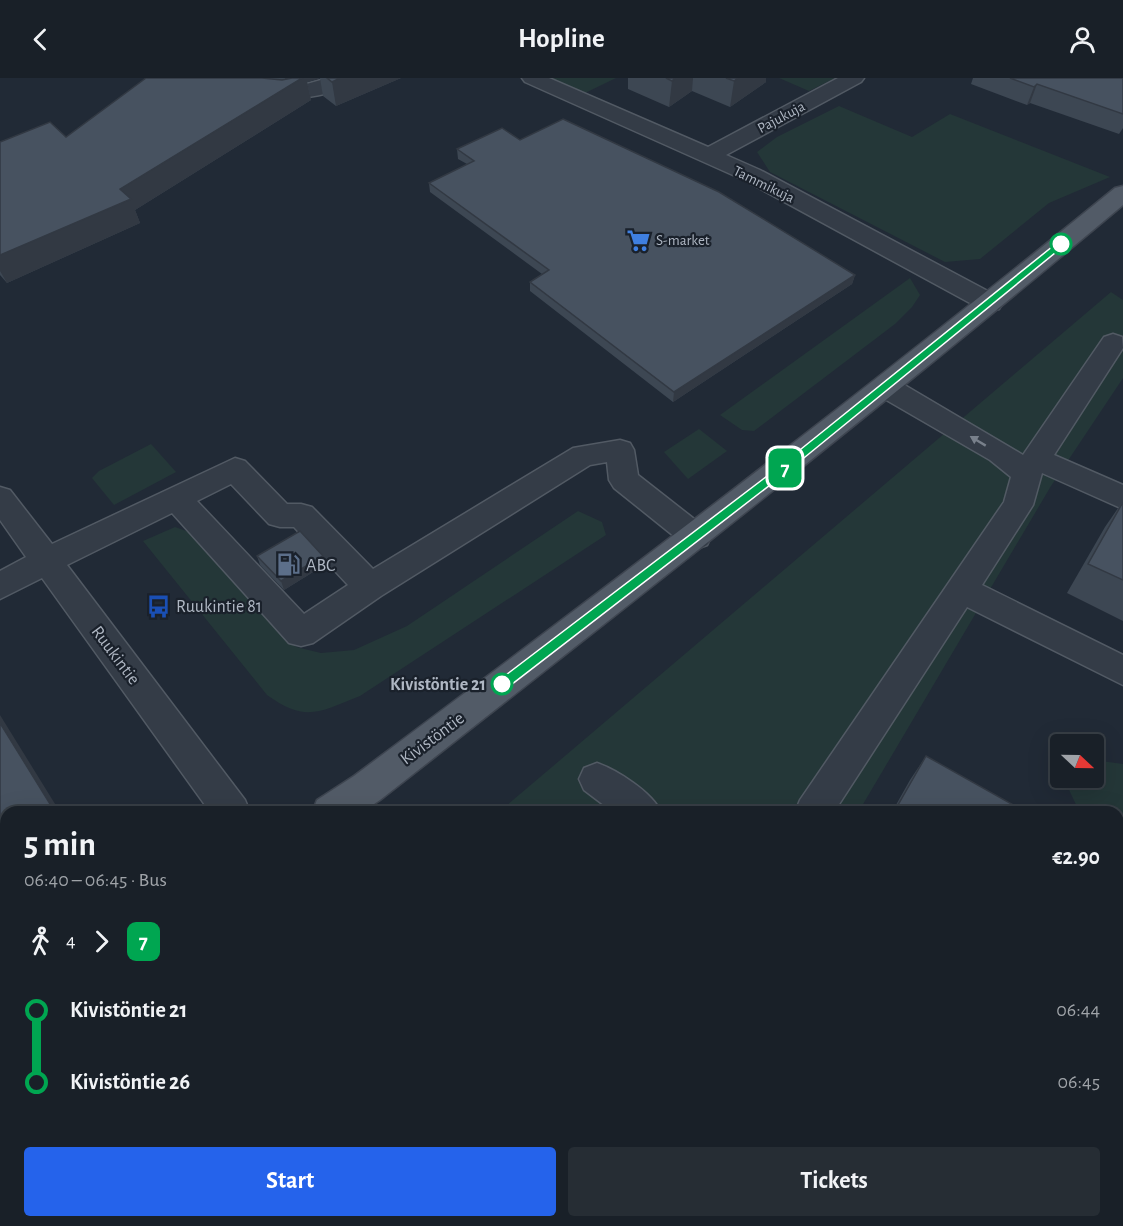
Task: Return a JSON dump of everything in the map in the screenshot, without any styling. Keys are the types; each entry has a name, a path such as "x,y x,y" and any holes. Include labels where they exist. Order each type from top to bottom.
{"main road":[{"name":"Kivistöntie","path":"339,806 367,788 696,537 886,387 1123,193"}],"street":[{"path":"257,92 287,96 326,86 346,78"},
{"name":"Tammikuja","path":"532,78 752,176 990,303"},
{"name":"Pajukuja","path":"707,157 854,78"},
{"path":"817,806 1018,505 1032,466 1113,343"},
{"path":"886,387 1000,453 1123,498"},
{"path":"176,498 302,633 370,587 583,455 621,450 624,480 696,537"},
{"path":"0,586 46,561 235,469 280,516 301,515 370,587"},
{"name":"Ruukintie","path":"0,498 228,806"},
{"path":"960,589 1123,671"},
{"path":"597,779 635,806"}],"shaded area":[{"path":"549,78 616,78 583,94"},
{"path":"779,78 835,78 809,91"},
{"path":"839,106 912,137 950,114 1110,177 1049,203 980,259 945,262 770,172 757,152 777,137"},
{"path":"910,278 920,295 895,324 754,431 742,430 720,415"},
{"path":"1111,292 1123,300 1123,378 1051,486 862,806 506,806"},
{"path":"699,429 727,451 688,479 664,452"},
{"path":"151,444 176,472 114,505 92,478 99,471"},
{"path":"578,511 602,522 606,535 360,696 334,707 313,712 292,709 267,695 143,541 175,527 192,533 296,647 321,653 354,650 407,626"},
{"path":"1104,761 1123,764 1123,806 1077,806 1068,788 1104,788"}],"building":[{"path":"146,78 282,80 302,78 120,189 131,199 0,255 0,142 50,122 66,137"},
{"path":"327,78 340,78 332,82"},
{"path":"1010,78 1123,78 1123,114 1037,84 1034,87"},
{"name":"S-market","path":"563,119 719,192 855,275 674,392 530,282 549,270 429,183 474,161 457,149 502,128 520,140"},
{"path":"1123,502 1123,580 1088,564"},
{"path":"300,531 323,556 281,581 257,556"},
{"path":"0,723 51,806 0,806"},
{"path":"926,756 1015,806 897,806"}],"bus line":[{"name":"7","path":"502,684 779,472 1012,286 1061,244"}],"place":[{"name":"S-market","path":"638,240"},
{"name":"ABC","path":"288,565"},
{"name":"Ruukintie 81","path":"158,606"},
{"name":"Kivistöntie 21","path":"502,684"}]}
